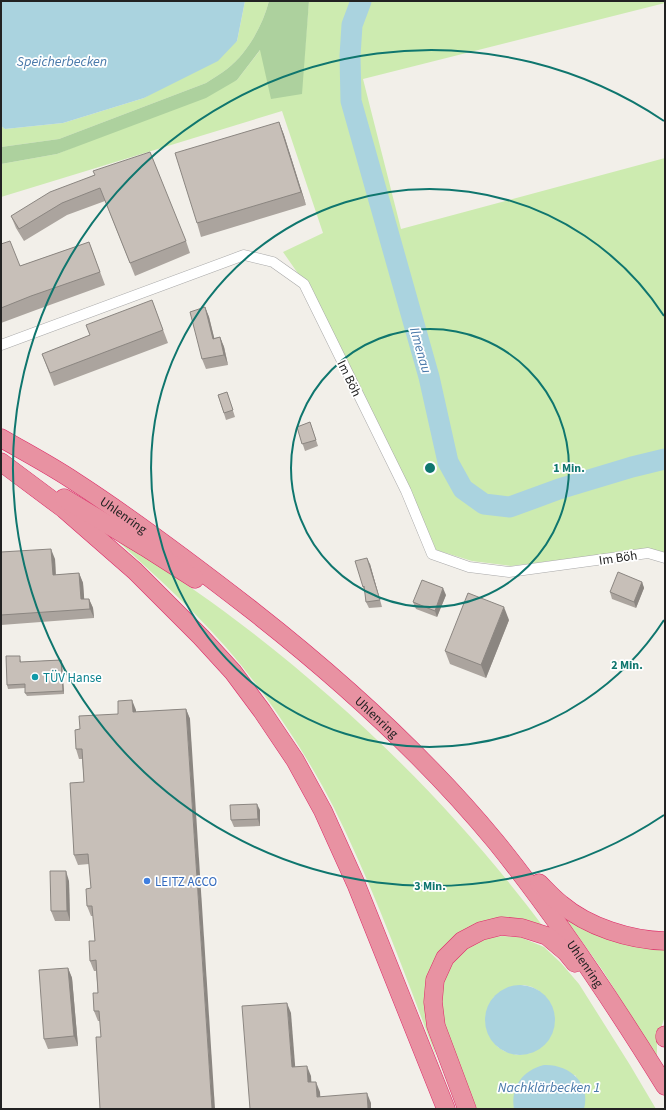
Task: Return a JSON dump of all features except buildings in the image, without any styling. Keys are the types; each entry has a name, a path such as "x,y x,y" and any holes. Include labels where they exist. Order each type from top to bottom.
{"highway":[{"name":"Uhlenring","path":"1,438 73,480 137,523 200,570 301,649 412,750 496,842 550,912 621,1015 665,1086"},
{"path":"1,461 145,547 301,649"},
{"path":"1,461 64,509 135,571 201,636 232,672 262,711 295,760 326,818 356,884 446,1109"},
{"path":"496,842 501,845 561,905 582,918 604,928 631,937 665,941"},
{"path":"467,1109 436,1026 433,1002 435,980 445,958 462,941 481,931 501,926 522,928 547,936 566,952 621,1015"}],"street":[{"name":"Im Böh","path":"1,345 244,255 273,262 304,284 406,491 432,554 469,567 509,572 648,553 665,558"}],"green space":[{"path":"245,1 269,1 263,20 247,47 234,63 225,71 206,83 59,139 1,147 1,126 5,129 63,123 144,98 237,41"},
{"path":"269,1 309,1 302,94 271,99 260,50 237,80 206,98 57,154 1,164 1,147 59,139 206,83 225,71 241,55 263,20"},
{"path":"309,1 665,1 665,3 363,79 401,229 665,158 665,554 648,549 511,566 472,561 436,550 410,489 313,295 283,252 323,233 282,111 1,197 1,164 57,154 237,80 261,49 301,94"},
{"path":"110,534 211,602 270,646 356,720 397,759 474,841 545,929 459,937 428,1026 436,1056 456,1109 368,882 334,808 314,771 266,698 226,647 178,597"},
{"path":"566,919 665,947 665,1016 657,1040 657,1057 603,971"},
{"path":"502,936 520,937 544,947 561,963 579,984 656,1109 584,1109 583,1090 575,1075 514,1107 514,1109 471,1109 442,1024 441,982 450,962 467,947 483,939","holes":["524,985 539,991 531,1053 517,1055 504,1051 494,1042 486,1019 487,1011 494,997 501,992"]}],"water":[{"name":"Speicherbecken","path":"1,1 245,1 237,41 218,61 144,98 63,123 5,129 1,126"},
{"path":"520,985 533,988 545,995 552,1007 555,1020 552,1033 545,1045 533,1052 520,1055 507,1052 495,1045 488,1033 485,1020 488,1007 495,995 507,988"},
{"name":"Nachklärbecken 1","path":"544,1065 562,1068 576,1077 581,1083 584,1091 584,1109 514,1109 513,1101 516,1087 524,1075 537,1067"}],"waterway":[{"name":"Ilmenau","path":"361,1 352,25 350,56 351,101 429,377 448,462 463,489 484,504 510,507 559,489 632,467 665,459"}],"place":[{"name":"TÜV Hanse","path":"35,677"},
{"name":"LEITZ ACCO","path":"147,881"}]}
